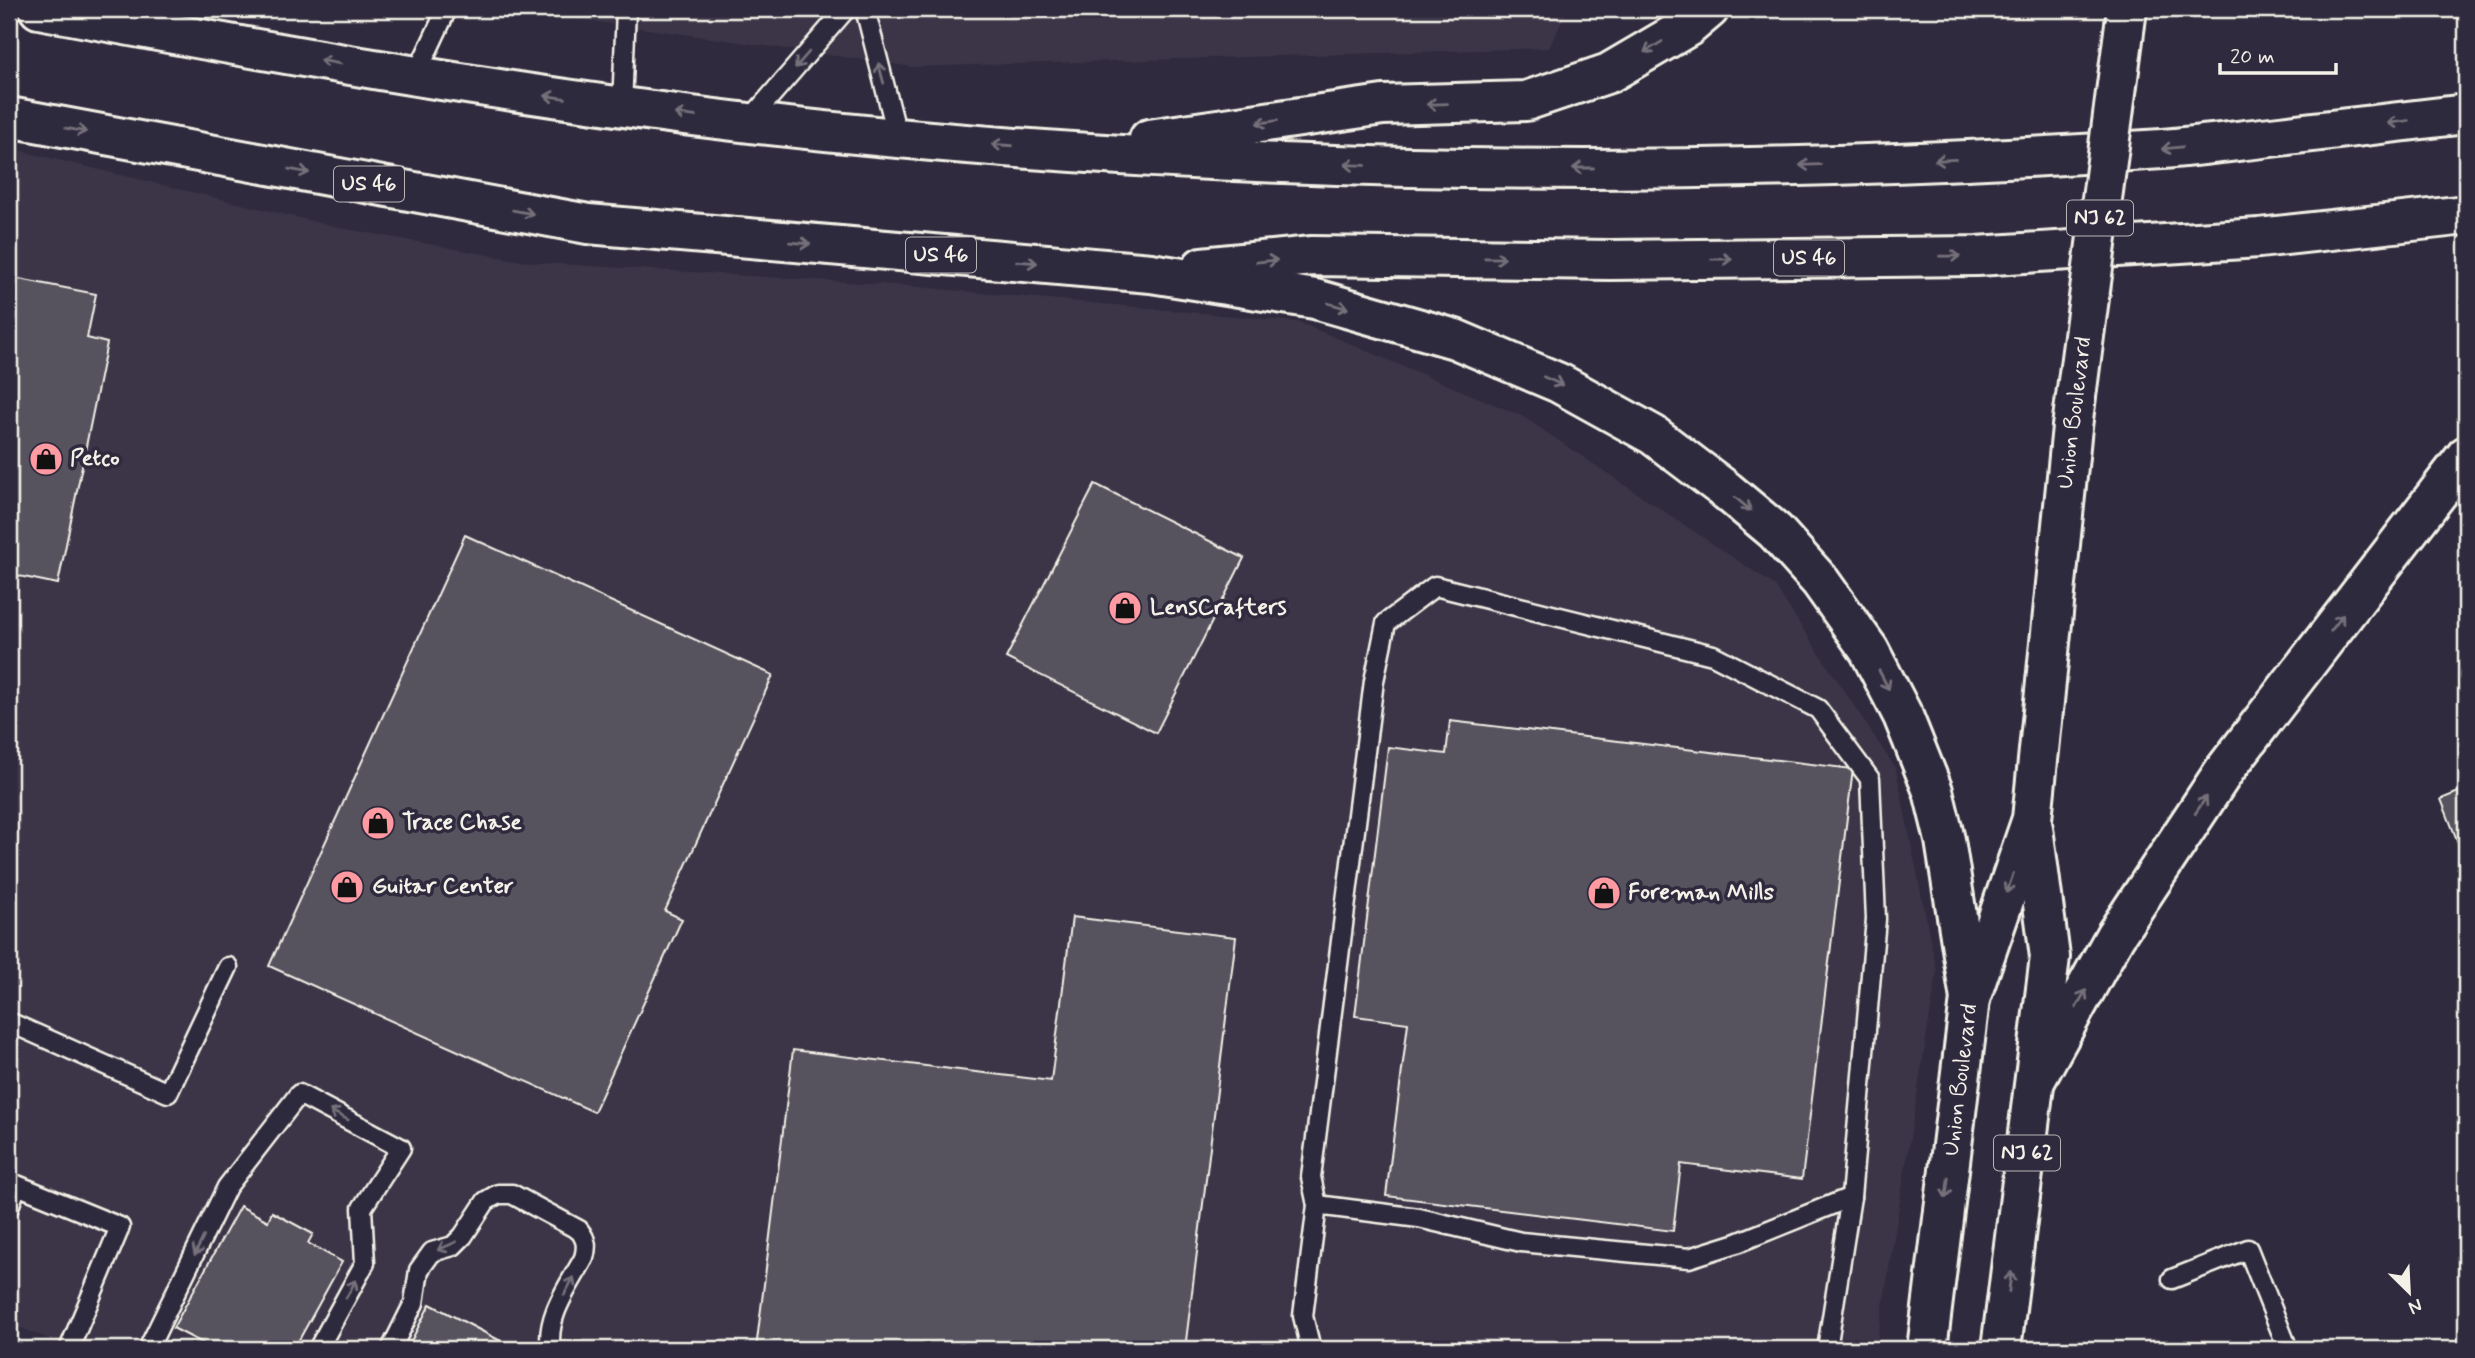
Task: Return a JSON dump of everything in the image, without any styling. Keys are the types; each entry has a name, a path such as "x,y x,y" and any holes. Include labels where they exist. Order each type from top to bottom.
{"main road":[{"path":"38,9 415,77 622,107 898,138 1264,162 1672,169 1878,163 2167,149 2466,114"},
{"path":"1070,150 1383,105 1526,102 1609,73 1689,26 1709,9"},
{"name":"Union Boulevard","path":"1927,1349 1970,999 2032,819 2072,427 2127,9"},
{"name":"US 46","path":"9,117 588,224 1151,273 1312,256 1624,260 1977,256 2259,238 2466,215"},
{"path":"1151,273 1315,299 1455,339 1559,383 1653,435 1775,531 1820,580 1845,615 1869,650 1903,716 1933,791 1945,840 1970,999"},
{"path":"2036,1080 2115,936 2224,771 2466,456"},
{"name":"Union Boulevard","path":"2001,1349 2050,957 2032,819"}],"lane":[{"path":"415,77 447,9"},
{"path":"622,107 626,9"},
{"path":"747,122 846,9"},
{"path":"864,9 898,138"},
{"path":"1311,1349 1303,1316 1317,1205 1311,1177 1374,681 1385,623 1435,586 1713,655 1818,709 1870,779 1876,919 1851,1197 1827,1349"},
{"path":"9,1023 168,1093 228,967"},
{"path":"148,1349 227,1187 299,1094 401,1148 362,1208 365,1263 318,1349"},
{"path":"9,1207 18,1185 120,1227 69,1349"},
{"path":"391,1349 414,1303 419,1270 432,1252 453,1245 463,1236 486,1201 498,1194 512,1195 579,1230 585,1237 587,1249 584,1258 550,1323 548,1337 551,1349"},
{"path":"1317,1205 1419,1218 1521,1242 1689,1258 1737,1243 1851,1197"},
{"path":"2172,1279 2248,1249 2288,1349"}],"shaded area":[{"path":"507,9 1568,9 1549,48 913,67"},
{"path":"9,148 341,228 527,262 896,285 1298,322 1522,416 1774,585 1896,769 1937,972 1876,1349 72,1349 9,1323"}],"building":[{"name":"Petco","path":"9,277 96,294 87,338 107,343 58,584 9,574"},
{"name":"LensCrafters","path":"1095,484 1244,558 1156,733 1006,658"},
{"path":"465,535 773,675 665,911 682,919 594,1112 269,966"},
{"name":"Foreman Mills","path":"1450,721 1853,769 1802,1179 1681,1164 1673,1231 1386,1196 1408,1023 1355,1016 1388,747 1446,754"},
{"path":"2466,789 2466,863 2441,799"},
{"path":"1072,917 1236,937 1185,1349 756,1349 793,1050 1051,1081"},
{"path":"240,1206 268,1221 272,1212 313,1234 308,1243 342,1262 294,1349 214,1349 173,1328"},
{"path":"430,1304 516,1349 407,1349"}],"place":[{"name":"Petco","path":"46,459"},
{"name":"LensCrafters","path":"1125,608"},
{"name":"Trace Chase","path":"378,823"},
{"name":"Guitar Center","path":"347,887"},
{"name":"Foreman Mills","path":"1604,893"}]}
